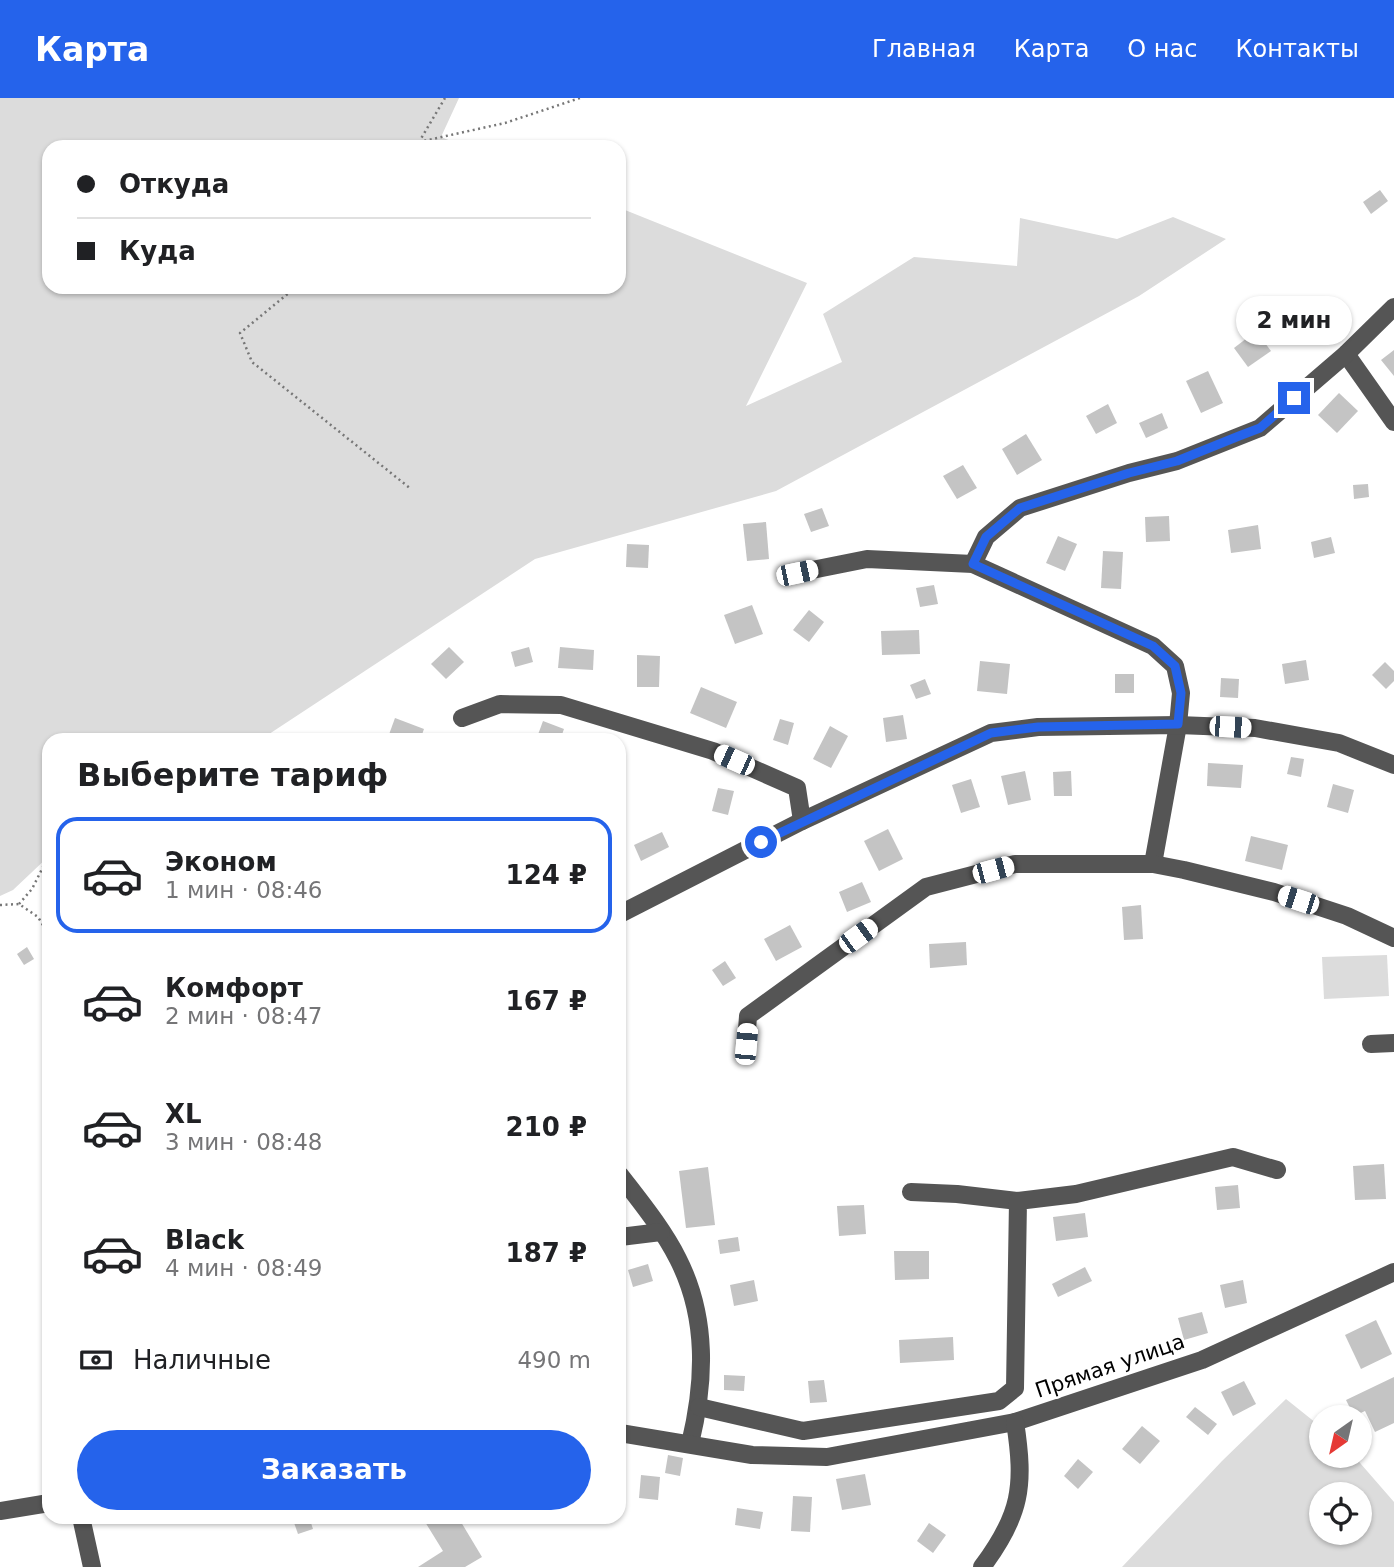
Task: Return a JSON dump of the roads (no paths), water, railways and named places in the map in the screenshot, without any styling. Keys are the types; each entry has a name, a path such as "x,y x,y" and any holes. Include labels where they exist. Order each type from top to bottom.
{"street":[{"path":"973,564 986,537 1020,508 1129,473 1177,461 1260,428 1346,354 1394,307"},
{"path":"1346,354 1394,422"},
{"path":"797,573 867,559 973,564 1153,646 1175,666 1181,693 1153,864"},
{"path":"462,718 500,704 561,705 713,751 797,788 802,821"},
{"path":"626,911 802,821 991,733 1038,727 1178,724 1255,728 1339,743 1394,765"},
{"path":"746,1044 748,1016 926,887 1015,864 1153,864 1184,870 1274,892 1347,916 1394,938"},
{"path":"1371,1044 1394,1043"},
{"path":"911,1192 1018,1201 1076,1194 1233,1157 1277,1170"},
{"path":"626,1182 678,1259 694,1299 702,1340 702,1384 690,1444"},
{"path":"699,1406 803,1431 999,1401 1015,1388 1018,1201"},
{"path":"626,1236 661,1232"},
{"name":"Прямая улица","path":"626,1434 752,1455 827,1457 1016,1422 1202,1360 1394,1272"},
{"path":"982,1567 1011,1521 1019,1491 1021,1461 1016,1422"},
{"path":"0,1511 42,1504"},
{"path":"83,1524 92,1567"}]}
